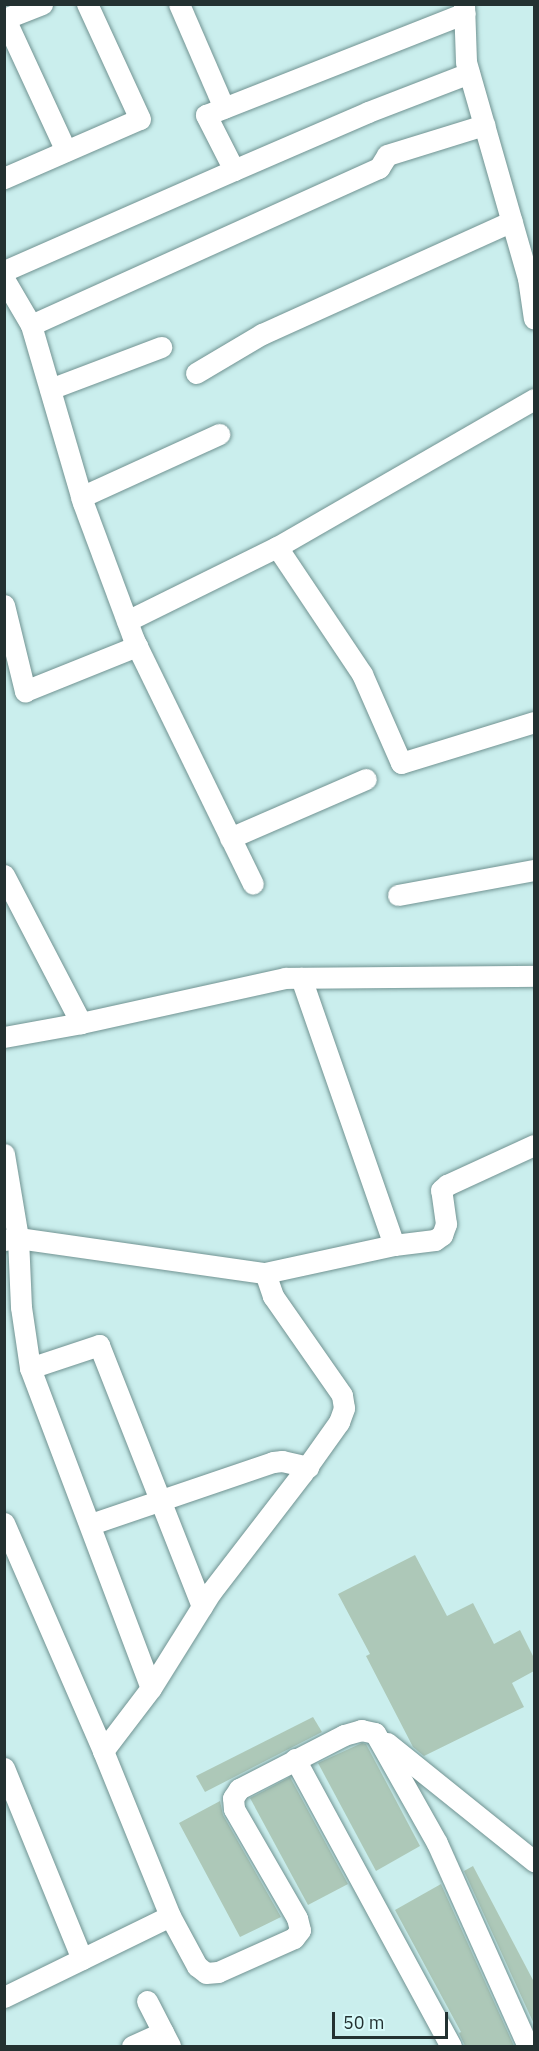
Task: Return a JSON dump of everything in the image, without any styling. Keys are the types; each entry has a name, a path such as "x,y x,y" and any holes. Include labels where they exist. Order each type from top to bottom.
{"street":[{"path":"42,4 5,19 66,151"},
{"path":"4,178 140,119 87,4"},
{"path":"178,4 224,108"},
{"path":"234,170 206,115 464,9 466,62 528,278 534,319"},
{"path":"4,271 368,112 469,73"},
{"path":"31,324 379,168 387,154 484,125"},
{"path":"196,373 262,334 512,221"},
{"path":"4,279 31,324 81,497 137,646 253,884"},
{"path":"50,389 161,347"},
{"path":"127,621 277,547 534,399"},
{"path":"81,497 219,434"},
{"path":"277,547 362,674 401,763 534,722"},
{"path":"5,611 25,691 137,646"},
{"path":"230,837 366,779"},
{"path":"398,895 534,870"},
{"path":"4,875 81,1023"},
{"path":"4,1037 81,1023 285,978 534,976"},
{"path":"301,978 394,1245"},
{"path":"11,1239 265,1273 394,1245 435,1240 442,1235 446,1224 441,1190 447,1185 534,1145"},
{"path":"4,1154 11,1239 30,1368 91,1524 141,1668 151,1688"},
{"path":"103,1751 151,1688 202,1606 308,1467 339,1422 344,1408 342,1395 282,1312 273,1296 265,1273"},
{"path":"30,1368 99,1345 202,1606"},
{"path":"91,1524 273,1462 282,1461 308,1467"},
{"path":"4,1523 103,1751 170,1916 197,1966 206,1973 218,1972 294,1938 300,1930 297,1918 234,1809 233,1798 239,1790 344,1735 361,1730 375,1733 534,1861"},
{"path":"375,1733 436,1843 528,2046"},
{"path":"295,1759 451,2046"},
{"path":"4,1768 82,1959"},
{"path":"4,1997 170,1916"},
{"path":"132,2046 167,2039 147,2001"}],"building":[{"path":"415,1555 447,1616 473,1603 494,1644 520,1630 534,1658 534,1671 512,1683 524,1707 424,1756 413,1747 366,1656 370,1654 338,1594"},
{"path":"313,1717 322,1732 205,1792 196,1776"},
{"path":"362,1743 366,1744 420,1846 376,1871 318,1763"},
{"path":"290,1777 348,1884 308,1905 250,1798"},
{"path":"220,1801 223,1815 281,1917 240,1937 179,1823"},
{"path":"473,1866 534,1982 534,2024 464,1871"},
{"path":"441,1884 514,2046 465,2046 459,2033 461,2032 395,1910"}]}
